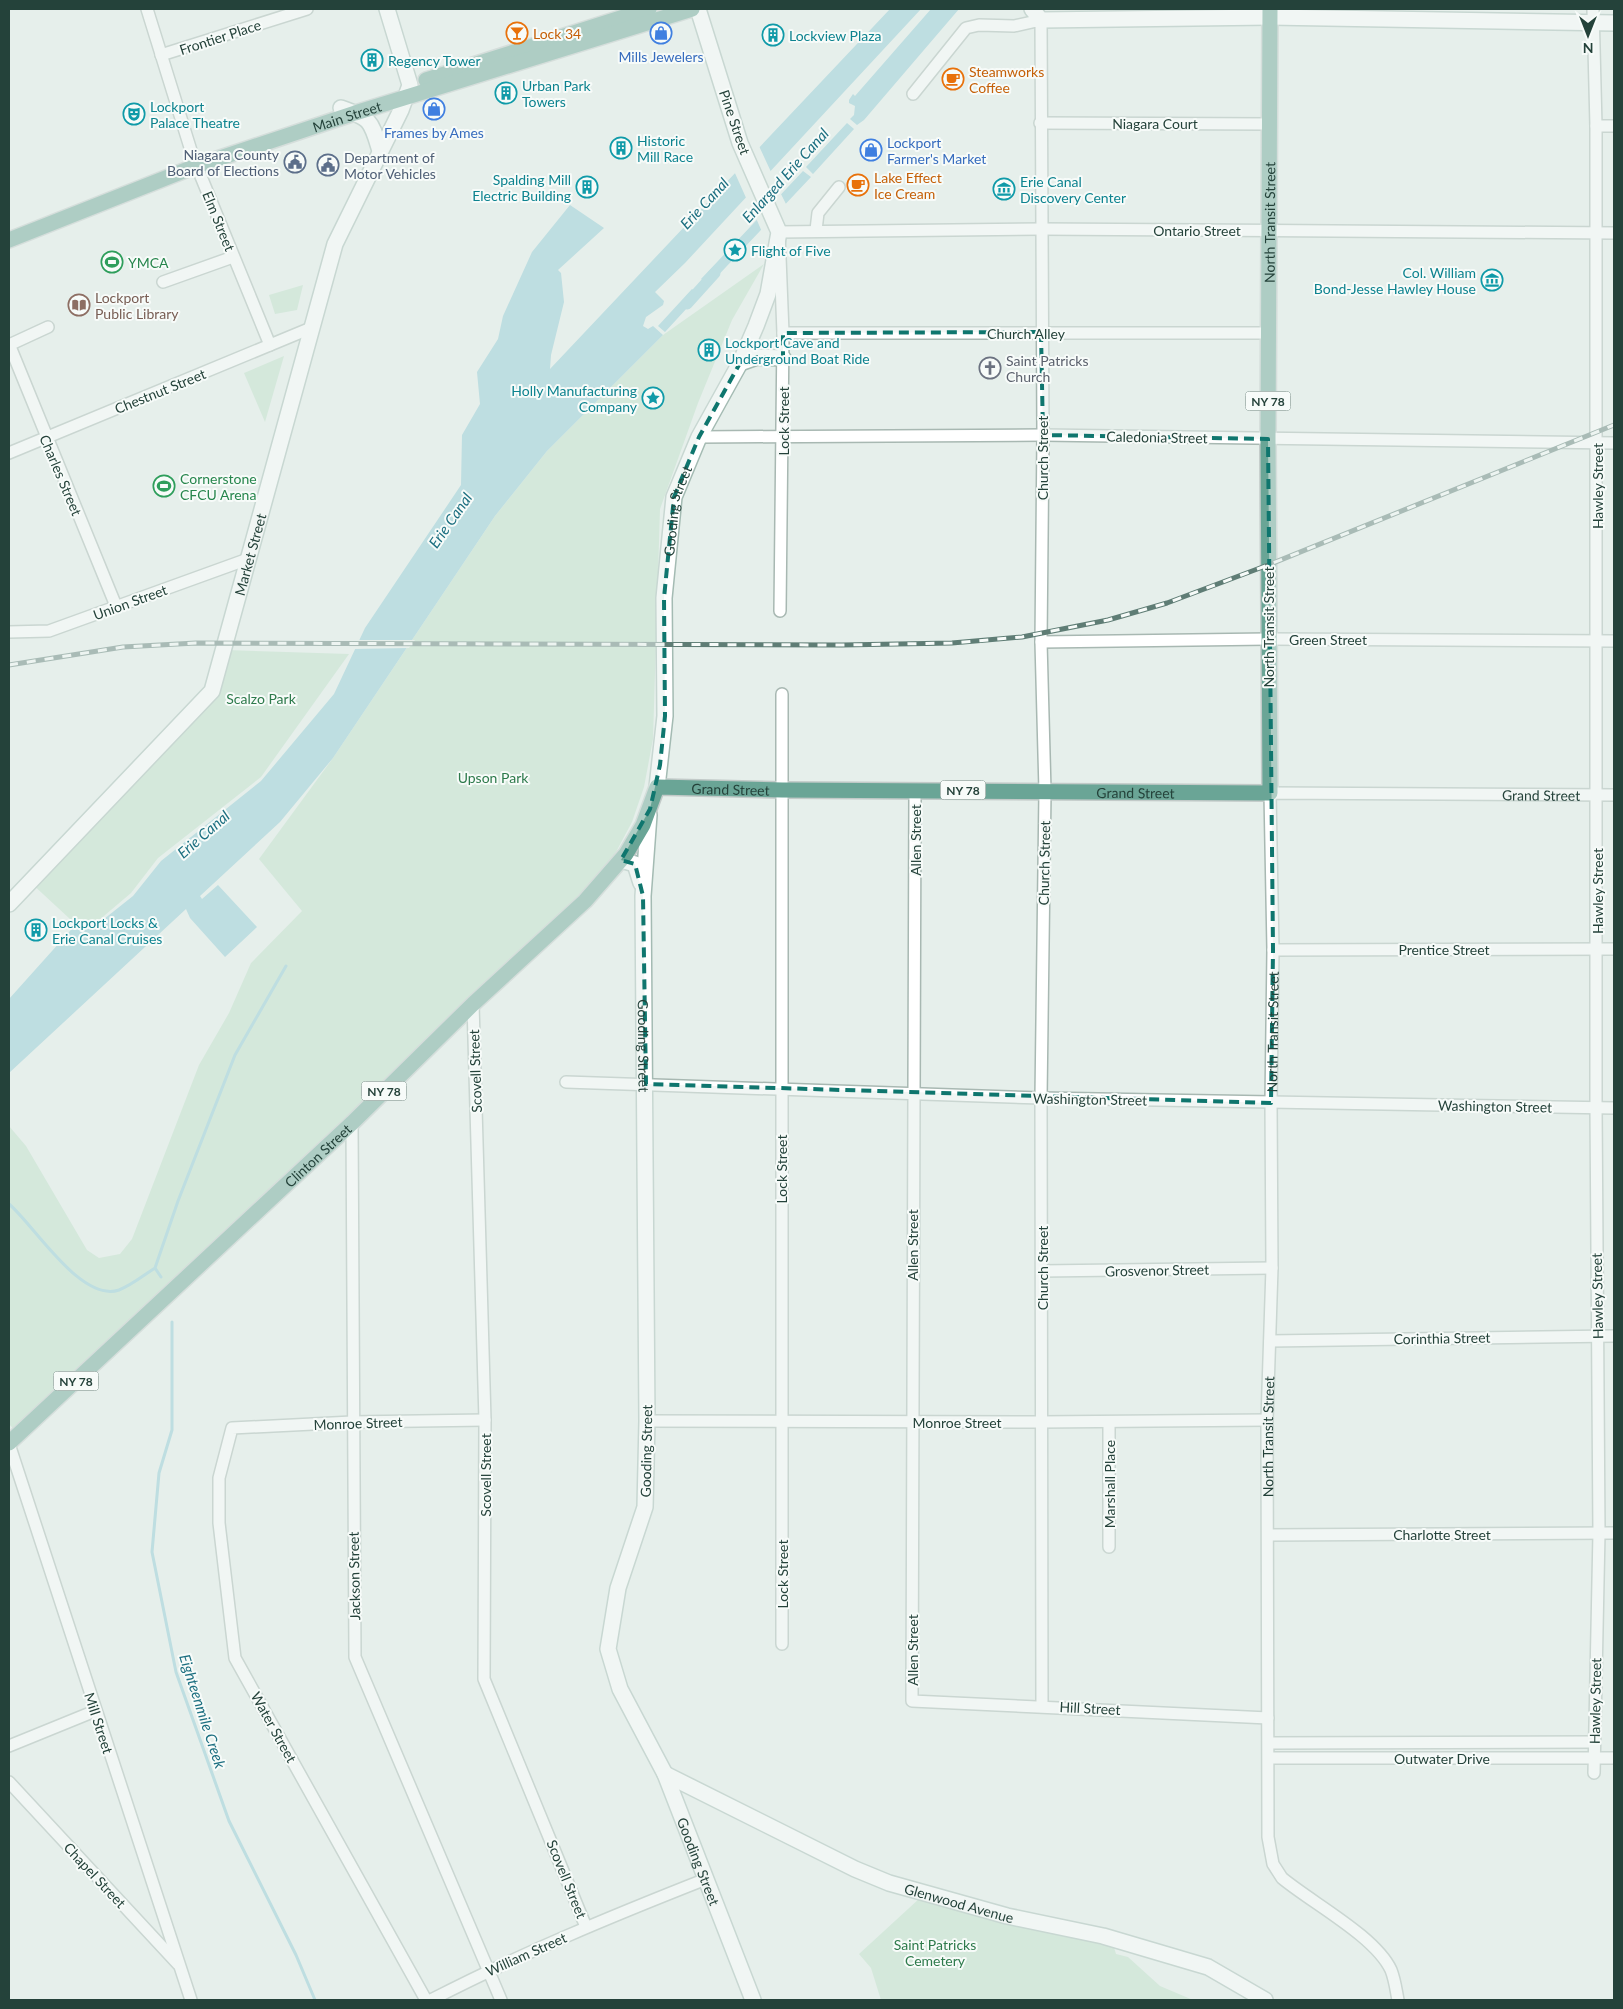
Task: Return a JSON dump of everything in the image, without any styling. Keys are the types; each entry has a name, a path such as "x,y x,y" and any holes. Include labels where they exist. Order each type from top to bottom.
{"main road":[{"name":"Main Street","path":"9,231 194,161 649,9"},
{"name":"Main Street","path":"408,91 692,9"},
{"name":"North Transit Street","path":"1270,13 1268,439 1270,793"},
{"name":"Main Street","path":"9,240 194,161"},
{"name":"Grand Street","path":"657,786 782,790 1270,793"},
{"name":"Gooding Street","path":"621,860 643,825 657,786"},
{"name":"Clinton Street","path":"9,1444 352,1123 473,1004 585,901 621,860"}],"street":[{"name":"Elm Street","path":"147,9 194,161 270,345"},
{"name":"Frontier Place","path":"162,55 307,9"},
{"path":"387,9 408,91"},
{"name":"Pine Street","path":"698,9 740,142 779,232"},
{"path":"913,94 966,28 1014,26 1036,14 1270,13 1593,16 1614,23"},
{"name":"Church Street","path":"1036,14 1040,123 1043,435 1041,642 1045,791 1041,1098 1042,1706"},
{"name":"Hawley Street","path":"1593,16 1596,126 1598,949 1596,1108 1599,1533 1594,1773"},
{"name":"Market Street","path":"9,904 212,692 335,244 408,91"},
{"path":"348,110 372,124 380,151"},
{"name":"Niagara Court","path":"1040,123 1269,124"},
{"path":"1596,126 1614,126"},
{"path":"816,230 818,213 838,187"},
{"name":"Ontario Street","path":"779,232 816,230 1041,229 1614,233"},
{"name":"Lock Street","path":"779,232 783,333 780,611"},
{"name":"Gooding Street","path":"657,786 665,716 664,598 674,497 699,437 740,363 768,294 779,232"},
{"path":"162,282 233,257"},
{"path":"9,344 48,327"},
{"name":"Chestnut Street","path":"9,453 311,328"},
{"name":"Church Alley","path":"783,333 1269,333"},
{"name":"Charles Street","path":"9,344 116,606"},
{"path":"740,363 758,357 783,358"},
{"name":"Caledonia Street","path":"699,437 1043,435 1614,443"},
{"name":"Union Street","path":"9,632 49,631 248,559"},
{"name":"Green Street","path":"1041,642 1268,639 1614,641"},
{"name":"Lock Street","path":"782,694 782,1644"},
{"name":"Allen Street","path":"912,1701 912,1093 915,790"},
{"name":"Grand Street","path":"1270,793 1614,795"},
{"name":"North Transit Street","path":"1270,793 1273,950 1271,1103 1272,1268 1267,1420 1269,1535 1268,1837 1273,1864 1291,1885 1377,1951 1390,1969 1398,2000"},
{"name":"Gooding Street","path":"650,809 643,896 646,1084 646,1507 618,1588 608,1649 620,1688 665,1774 753,2000"},
{"name":"Gooding Street","path":"621,860 635,864 640,875 643,896"},
{"name":"Prentice Street","path":"1273,950 1614,949"},
{"name":"Scovell Street","path":"473,1004 485,1420 484,1679 586,1927"},
{"name":"Washington Street","path":"566,1082 1041,1098 1614,1108"},
{"name":"Jackson Street","path":"352,1123 352,1422 355,1657 501,2000"},
{"name":"Grosvenor Street","path":"1042,1271 1272,1268"},
{"name":"Corinthia Street","path":"1270,1341 1614,1336"},
{"name":"Monroe Street","path":"232,1428 352,1422 485,1420"},
{"name":"Monroe Street","path":"647,1421 1109,1422 1267,1420"},
{"name":"Marshall Place","path":"1109,1422 1109,1546"},
{"name":"Water Street","path":"232,1428 220,1478 219,1523 235,1658 426,2000"},
{"name":"Mill Street","path":"9,1444 191,2000"},
{"name":"Charlotte Street","path":"1269,1535 1614,1533"},
{"name":"Hill Street","path":"912,1701 1268,1718"},
{"path":"9,1746 95,1711"},
{"name":"Outwater Drive","path":"1269,1743 1594,1742"},
{"name":"Outwater Drive","path":"1269,1758 1614,1758"},
{"name":"Glenwood Avenue","path":"665,1774 855,1870 889,1883 1007,1916 1103,1936 1208,1967 1265,2000"},
{"name":"Chapel Street","path":"9,1782 181,1967"},
{"name":"William Street","path":"431,2000 488,1971 586,1927 706,1879"}],"highlighted area":[{"path":"1041,332 1043,435 1268,439 1273,950 1271,1103 646,1084 643,896 635,864 621,860 650,809 660,765 665,716 664,598 674,497 699,437 740,363 757,357 783,358 783,333"}],"green space":[{"name":"Upson Park","path":"764,264 732,320 698,403 660,509 653,739 644,787 632,822 616,852 593,882 144,1319 18,1434 9,1424 9,1126 26,1146 87,1250 99,1258 120,1254 132,1239 199,1065 229,1013 251,963 302,911 259,859 333,758 495,516 547,451 663,335"},
{"path":"303,285 297,310 275,314 269,295"},
{"path":"284,356 265,422 244,373"},
{"name":"Scalzo Park","path":"226,650 349,654 261,777 158,858 131,893 98,921 70,919 30,882 215,693"},
{"name":"Saint Patricks Cemetery","path":"920,1898 1113,1944 1116,1954 1128,1957 1160,1986 1193,2000 881,2000 871,1968 859,1954"}],"water":[{"name":"Erie Canal","path":"890,9 921,9 685,263 655,292 664,301 663,305 646,317 643,326 648,329 653,326 663,335 547,451 495,516 333,758 280,822 200,896 202,899 218,885 257,927 225,957 190,918 186,909 9,1073 9,999 78,922 99,923 133,896 161,861 261,781 334,694 365,628 461,485 462,435 480,404 477,372 498,339 503,316 532,252 570,205 604,228 558,270 561,273 564,302 551,355 550,369"},
{"path":"931,9 959,9 864,120 857,125 850,119 854,115 855,106 849,103 849,100 853,94 855,96"},
{"path":"847,123 854,129 813,174 806,167"},
{"path":"803,171 811,177 709,285 701,279"},
{"path":"692,289 699,295 665,332 658,326"}],"pier":[{"path":"759,146 772,174 747,200 734,171"},
{"path":"780,192 787,206 762,232 756,218"},
{"path":"357,640 415,640 409,648 353,649"}],"waterway":[{"name":"Enlarged Erie Canal","path":"687,304 715,273"},
{"path":"155,1268 178,1201 235,1055 286,966"},
{"name":"Eighteenmile Creek","path":"9,1204 59,1260 89,1285 104,1291 119,1290 155,1268"},
{"name":"Eighteenmile Creek","path":"155,1268 161,1277"},
{"name":"Eighteenmile Creek","path":"172,1322 172,1430 159,1473 152,1552 176,1672 229,1821 296,1955 315,2000"}],"railway":[{"path":"9,665 123,647 196,643 842,645 952,643 1022,637 1108,620 1167,603 1268,565 1614,425"}],"place":[{"name":"Lock 34","path":"517,33"},
{"name":"Mills Jewelers","path":"661,33"},
{"name":"Lockview Plaza","path":"773,35"},
{"name":"Regency Tower","path":"372,60"},
{"name":"Steamworks Coffee","path":"953,79"},
{"name":"Urban Park Towers","path":"506,93"},
{"name":"Frames by Ames","path":"434,109"},
{"name":"Lockport Palace Theatre","path":"134,114"},
{"name":"Historic Mill Race","path":"621,148"},
{"name":"Lockport Farmer's Market","path":"871,150"},
{"name":"Niagara County Board of Elections","path":"295,162"},
{"name":"Department of Motor Vehicles","path":"328,165"},
{"name":"Lake Effect Ice Cream","path":"858,185"},
{"name":"Spalding Mill Electric Building","path":"587,187"},
{"name":"Erie Canal Discovery Center","path":"1004,189"},
{"name":"Flight of Five","path":"735,250"},
{"name":"YMCA","path":"112,262"},
{"name":"Col. William Bond-Jesse Hawley House","path":"1492,280"},
{"name":"Lockport Public Library","path":"79,305"},
{"name":"Lockport Cave and Underground Boat Ride","path":"709,350"},
{"name":"Saint Patricks Church","path":"990,368"},
{"name":"Holly Manufacturing Company","path":"653,398"},
{"name":"Cornerstone CFCU Arena","path":"164,486"},
{"name":"Lockport Locks & Erie Canal Cruises","path":"36,930"}]}
